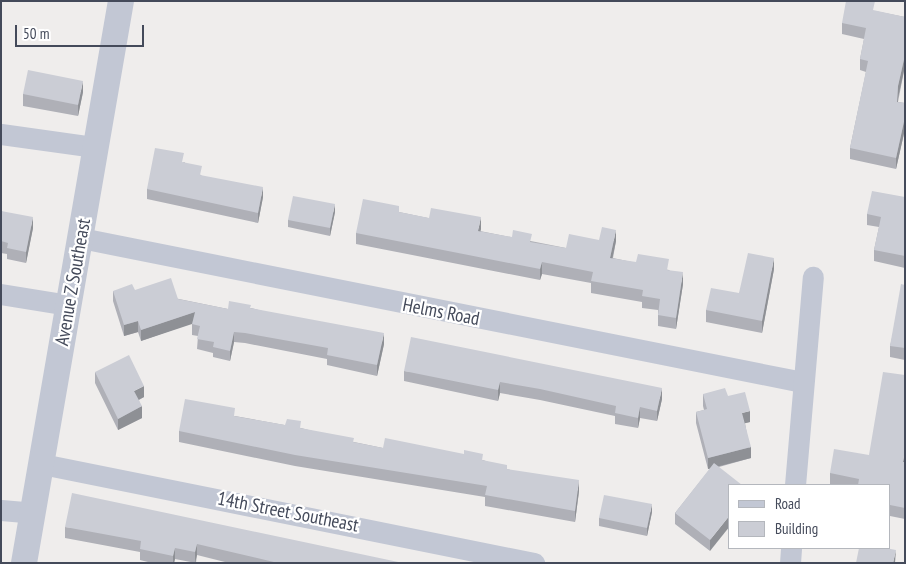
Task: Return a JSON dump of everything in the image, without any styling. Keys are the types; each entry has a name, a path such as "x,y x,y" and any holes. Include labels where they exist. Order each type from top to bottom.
{"street":[{"name":"Avenue Z Southeast","path":"24,563 121,1"},
{"path":"1,134 96,146"},
{"name":"Helms Road","path":"81,238 802,382"},
{"path":"795,484 802,382 813,277"},
{"path":"1,294 69,305"},
{"name":"14th Street Southeast","path":"42,464 534,563"},
{"path":"1,510 33,513"},
{"path":"790,563 791,549"}],"building":[{"path":"846,1 875,1 873,10 905,17 905,55 898,86 897,102 905,103 905,117 896,158 850,148 868,61 860,59 866,28 842,23"},
{"path":"28,70 83,81 78,105 23,94"},
{"path":"155,148 184,153 182,162 202,166 200,175 263,187 258,213 147,189"},
{"path":"872,191 905,197 905,256 874,250 881,217 867,214"},
{"path":"293,196 335,204 330,228 288,220"},
{"path":"363,199 399,206 399,212 429,218 431,208 481,217 478,231 512,237 513,230 532,234 530,242 566,248 569,234 599,240 602,227 616,230 610,258 636,262 638,254 669,259 667,270 683,272 676,318 658,315 660,299 642,296 643,290 591,281 593,272 542,262 540,269 356,233"},
{"path":"1,211 33,217 26,252 7,248 8,243 1,241"},
{"path":"748,253 774,258 762,321 706,310 711,288 739,293"},
{"path":"171,278 178,299 228,309 229,301 251,305 250,308 384,333 377,365 327,355 328,348 245,333 234,332 230,351 213,347 214,342 197,339 200,326 192,324 195,312 141,330 138,321 124,325 113,291 132,284 135,290"},
{"path":"901,284 905,285 905,348 890,346"},
{"path":"411,337 662,388 657,411 640,407 638,418 615,413 616,406 540,389 500,382 498,390 404,371"},
{"path":"129,355 144,386 134,391 142,406 118,419 95,372"},
{"path":"883,372 905,375 905,449 903,462 905,462 905,508 891,505 891,484 858,484 859,479 830,473 834,449 869,455"},
{"path":"725,388 728,396 745,392 750,411 742,413 751,447 708,458 696,412 707,409 703,394"},
{"path":"185,399 235,408 234,416 285,425 287,419 301,421 300,428 354,438 353,442 383,448 385,438 464,454 464,450 483,454 482,460 507,465 507,469 579,480 575,511 485,495 487,486 295,455 179,431"},
{"path":"714,463 741,484 728,484 728,518 710,540 675,513"},
{"path":"72,493 403,563 278,563 197,544 195,552 175,548 173,556 140,549 141,541 65,527"},
{"path":"604,495 652,504 647,528 599,518"},
{"path":"859,549 896,550 893,563 856,563"}]}
